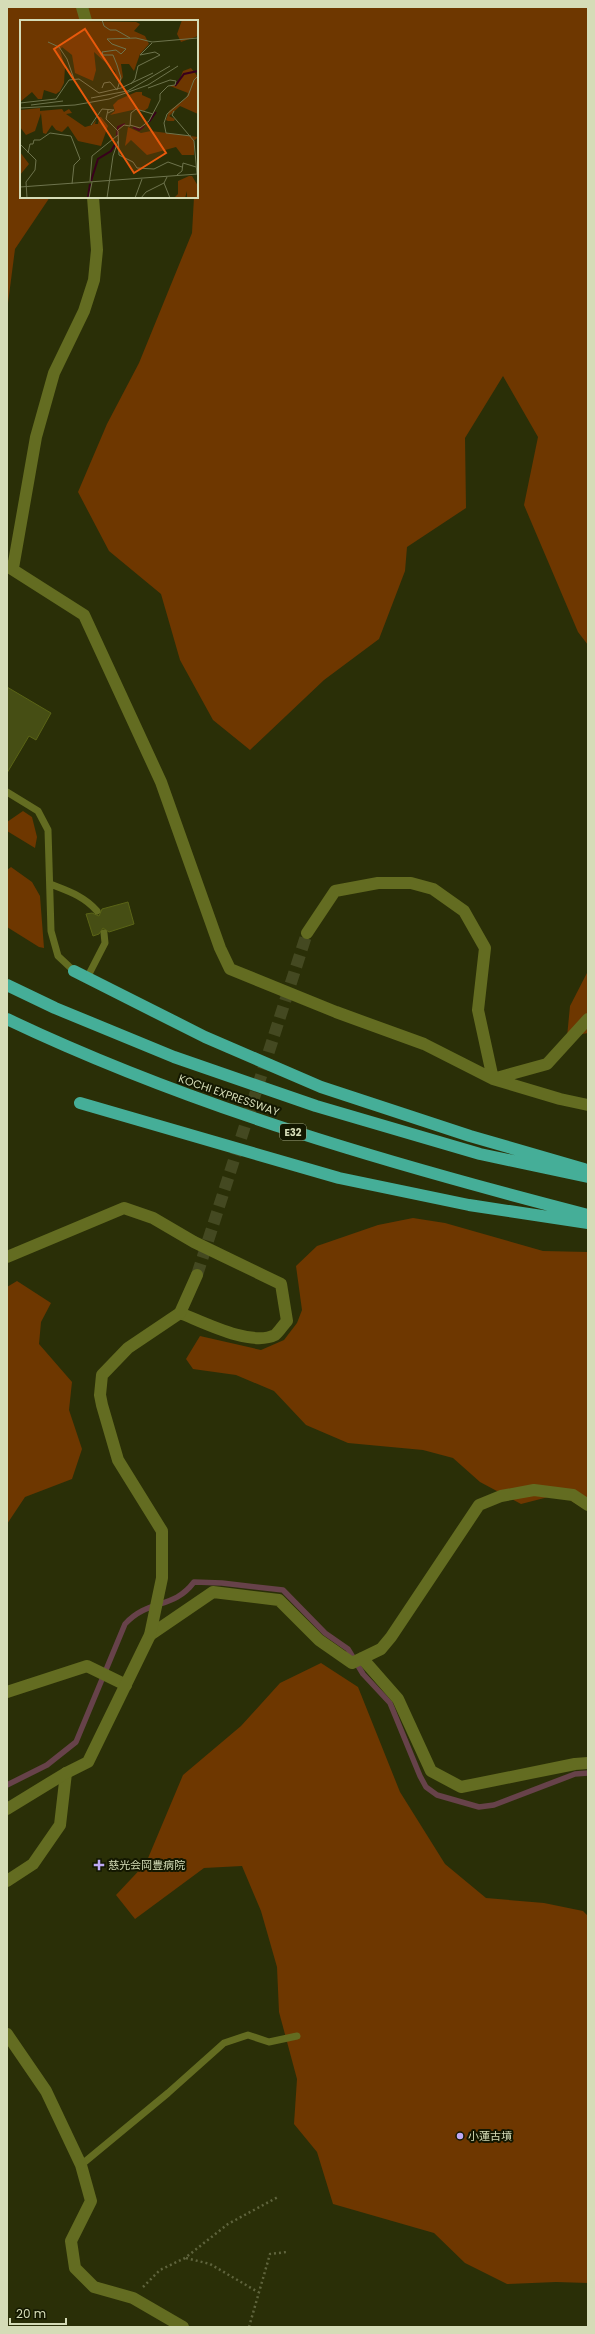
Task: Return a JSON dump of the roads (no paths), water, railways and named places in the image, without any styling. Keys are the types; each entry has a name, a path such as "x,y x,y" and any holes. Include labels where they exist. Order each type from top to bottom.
{"highway":[{"path":"74,971 205,1037 321,1087 470,1136 588,1170"},
{"name":"KOCHI EXPRESSWAY","path":"7,985 55,1008 174,1057 316,1106 480,1154 588,1177"},
{"name":"KOCHI EXPRESSWAY","path":"7,1019 163,1086 302,1135 468,1184 588,1215"},
{"path":"80,1103 339,1178 469,1206 588,1223"}],"street":[{"path":"82,7 86,20"},
{"path":"93,198 97,250 94,280 84,311 54,373 38,430 10,567 84,615 161,782 220,948 230,969 336,1012 424,1044 493,1079 560,1099 588,1105"},
{"path":"307,933 335,891 378,883 411,883 432,889 464,911 485,948 478,1010 493,1079"},
{"path":"493,1079 547,1064 588,1019"},
{"path":"7,1257 124,1208 153,1218 194,1242 281,1284 287,1321 275,1334 256,1339 221,1329 180,1313"},
{"path":"7,1810 66,1773 88,1762 150,1635 160,1592 163,1561 162,1531 118,1460 100,1395 102,1376 128,1348 180,1313 197,1275"},
{"path":"357,1660 381,1649 479,1506 501,1496 534,1490 573,1495 588,1505"},
{"path":"150,1635 213,1592 279,1600 320,1640 357,1660 398,1699 431,1771 461,1787 575,1764 588,1764"},
{"path":"7,1692 87,1666 126,1685"},
{"path":"7,1881 33,1864 60,1825 66,1773"},
{"path":"7,2034 46,2091 81,2165 91,2201 71,2241 74,2268 94,2287 133,2298 183,2327"}],"lane":[{"path":"7,792 38,811 48,830 50,931 58,956 74,971"},
{"path":"50,884 76,894 90,902 97,911"},
{"path":"87,978 105,943 104,933"},
{"path":"81,2165 168,2093 224,2043 248,2035 269,2042 298,2036"}],"waterway":[{"path":"7,1785 47,1765 76,1742 125,1624 143,1610 178,1597 194,1582 222,1583 283,1590 325,1633 348,1649 363,1674 390,1703 420,1776 426,1787 437,1795 479,1807 494,1805 575,1774 588,1773"}],"tunnel":[{"path":"197,1275 307,933"}],"place":[{"name":"慈光会岡豊病院","path":"99,1865"},
{"name":"小蓮古墳","path":"460,2136"}]}
